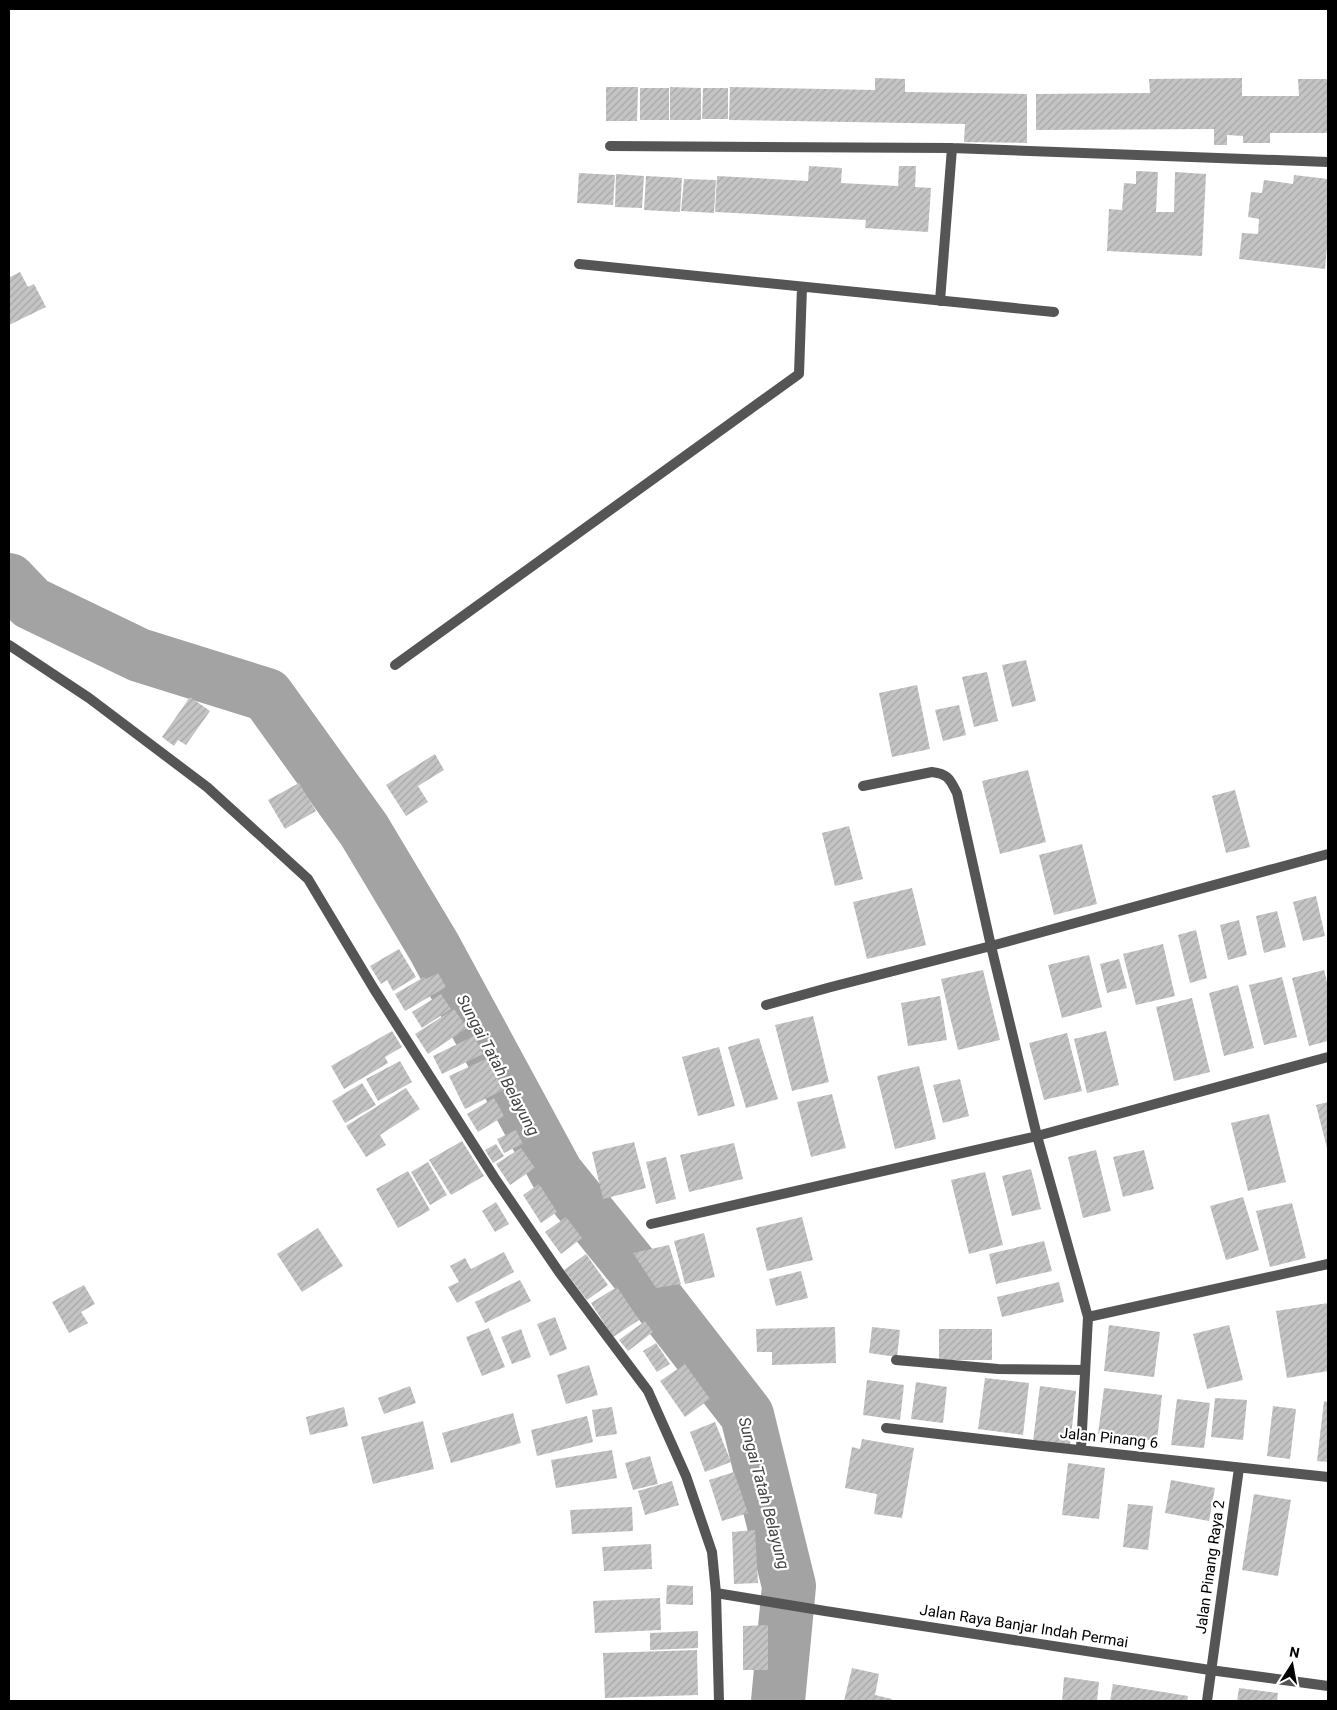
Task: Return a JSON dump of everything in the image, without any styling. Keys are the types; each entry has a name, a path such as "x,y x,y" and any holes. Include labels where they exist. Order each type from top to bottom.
{"street":[{"path":"610,146 952,148 1328,162"},
{"path":"940,301 952,148"},
{"path":"579,264 1054,312"},
{"path":"395,665 799,374 802,287"},
{"path":"9,645 89,698 208,787 308,880 374,989 494,1177 560,1272 648,1391 686,1476 712,1552 716,1593 719,1701"},
{"path":"863,786 932,772 942,773 948,777 957,793 991,946 1037,1136 1088,1316 1081,1449"},
{"path":"766,1005 1328,854"},
{"path":"651,1224 1037,1136 1328,1057"},
{"path":"1088,1316 1328,1264"},
{"path":"896,1360 998,1370 1085,1370"},
{"name":"Jalan Pinang 6","path":"886,1428 1328,1477"},
{"name":"Jalan Pinang Raya 2","path":"1207,1701 1239,1468"},
{"name":"Jalan Raya Banjar Indah Permai","path":"716,1593 1210,1670 1328,1686"}],"building":[{"path":"875,78 905,79 905,92 1027,94 1027,143 964,142 965,124 729,120 730,87 875,90"},
{"path":"1242,78 1242,96 1299,96 1298,79 1328,79 1328,133 1270,133 1270,143 1243,143 1243,136 1227,135 1227,145 1214,145 1214,129 1036,130 1036,94 1150,93 1149,79"},
{"path":"606,87 638,87 637,121 606,121"},
{"path":"670,87 701,88 701,120 670,120"},
{"path":"640,88 669,88 669,120 640,120"},
{"path":"703,88 728,88 728,119 702,119"},
{"path":"809,166 842,168 841,183 898,186 899,166 916,166 915,187 931,188 928,232 865,228 866,220 715,212 717,176 808,181"},
{"path":"1136,171 1158,172 1156,212 1174,212 1175,172 1206,174 1202,256 1107,251 1109,209 1122,210 1124,183 1136,184"},
{"path":"579,173 615,175 613,205 577,203"},
{"path":"616,174 644,176 642,208 615,207"},
{"path":"1294,175 1328,179 1328,236 1325,269 1239,259 1242,233 1258,234 1259,219 1248,217 1251,192 1262,193 1264,180 1293,184"},
{"path":"646,176 682,178 680,212 644,210"},
{"path":"684,179 716,180 714,213 681,211"},
{"path":"20,272 28,287 34,284 46,307 9,325 9,274 10,277"},
{"path":"1026,660 1036,701 1012,707 1002,665"},
{"path":"987,672 998,721 974,727 962,677"},
{"path":"917,685 930,749 892,757 879,693"},
{"path":"190,697 210,711 186,745 178,740 174,746 162,737"},
{"path":"959,705 966,735 943,741 935,710"},
{"path":"435,754 444,770 418,786 428,802 406,816 386,785"},
{"path":"1028,770 1046,842 1000,854 982,781"},
{"path":"299,783 316,811 285,829 268,800"},
{"path":"1235,790 1250,847 1226,853 1212,796"},
{"path":"849,826 863,879 835,886 822,833"},
{"path":"1082,844 1097,904 1054,915 1039,855"},
{"path":"912,888 926,945 867,959 853,902"},
{"path":"1316,896 1325,936 1303,941 1293,902"},
{"path":"1277,911 1286,947 1264,953 1256,916"},
{"path":"1239,920 1247,955 1228,960 1220,925"},
{"path":"1196,930 1207,978 1190,983 1178,935"},
{"path":"1163,944 1175,996 1136,1005 1123,954"},
{"path":"399,949 416,977 393,991 387,980 381,984 370,966"},
{"path":"1089,955 1102,1007 1062,1018 1048,965"},
{"path":"1119,959 1127,988 1107,993 1100,964"},
{"path":"983,970 1000,1040 958,1050 941,979"},
{"path":"1324,970 1328,986 1328,1041 1309,1046 1292,978"},
{"path":"438,973 446,987 405,1011 395,994 424,977 426,979"},
{"path":"1282,977 1297,1037 1264,1045 1249,985"},
{"path":"1238,985 1254,1048 1224,1056 1209,993"},
{"path":"441,994 451,1009 422,1028 412,1012"},
{"path":"940,996 947,1040 908,1046 901,1003"},
{"path":"1192,998 1210,1072 1174,1081 1156,1007"},
{"path":"454,1009 467,1028 428,1054 415,1034"},
{"path":"813,1016 829,1082 792,1091 775,1025"},
{"path":"392,1031 402,1047 385,1057 388,1063 344,1089 331,1066"},
{"path":"1106,1031 1119,1085 1087,1093 1074,1039"},
{"path":"1067,1033 1082,1091 1044,1100 1029,1043"},
{"path":"474,1036 483,1054 442,1074 433,1056"},
{"path":"759,1038 778,1099 746,1108 728,1047"},
{"path":"719,1047 735,1106 698,1116 682,1057"},
{"path":"488,1058 503,1090 465,1109 449,1076"},
{"path":"400,1061 412,1082 378,1101 366,1079"},
{"path":"919,1066 936,1139 895,1149 877,1076"},
{"path":"960,1079 969,1116 943,1123 933,1085"},
{"path":"362,1083 376,1105 345,1123 332,1101"},
{"path":"406,1088 420,1109 380,1135 386,1145 366,1157 346,1126"},
{"path":"832,1094 846,1148 811,1157 797,1102"},
{"path":"494,1098 504,1116 478,1132 467,1114"},
{"path":"1328,1102 1328,1152 1316,1105"},
{"path":"1269,1114 1286,1182 1248,1191 1231,1123"},
{"path":"516,1130 523,1144 504,1153 497,1139"},
{"path":"462,1141 484,1176 451,1195 429,1160"},
{"path":"634,1142 646,1188 603,1199 592,1152"},
{"path":"734,1143 743,1179 689,1192 680,1155"},
{"path":"496,1144 504,1156 493,1163 485,1150"},
{"path":"521,1148 535,1168 510,1185 496,1164"},
{"path":"1096,1150 1111,1211 1083,1218 1068,1157"},
{"path":"1144,1150 1154,1189 1123,1197 1113,1157"},
{"path":"666,1157 676,1199 656,1204 646,1162"},
{"path":"428,1162 447,1195 430,1205 411,1172"},
{"path":"1031,1169 1041,1209 1012,1216 1002,1176"},
{"path":"408,1171 430,1210 398,1228 376,1189"},
{"path":"985,1172 1003,1245 969,1254 951,1180"},
{"path":"539,1184 557,1212 541,1223 523,1195"},
{"path":"1243,1197 1259,1250 1226,1260 1210,1206"},
{"path":"496,1202 509,1224 495,1232 482,1211"},
{"path":"1292,1203 1306,1258 1270,1267 1256,1211"},
{"path":"566,1217 582,1238 561,1254 545,1232"},
{"path":"802,1217 813,1260 767,1271 756,1228"},
{"path":"318,1228 343,1266 302,1292 277,1254"},
{"path":"704,1233 715,1277 685,1284 674,1241"},
{"path":"1044,1241 1052,1271 996,1284 989,1254"},
{"path":"669,1245 681,1284 656,1288 633,1253"},
{"path":"504,1252 514,1272 457,1303 448,1287 459,1282 450,1266 465,1258 471,1269"},
{"path":"586,1254 608,1285 587,1300 564,1270"},
{"path":"801,1271 808,1298 776,1306 769,1279"},
{"path":"520,1280 531,1301 485,1323 475,1302"},
{"path":"1059,1282 1064,1302 1002,1317 997,1297"},
{"path":"84,1285 95,1304 81,1312 88,1323 69,1333 52,1302"},
{"path":"617,1287 639,1320 613,1337 591,1303"},
{"path":"1328,1303 1328,1371 1287,1378 1276,1311"},
{"path":"555,1317 567,1349 550,1356 537,1324"},
{"path":"645,1321 653,1332 628,1351 619,1340"},
{"path":"1109,1325 1160,1332 1154,1377 1104,1371"},
{"path":"1229,1325 1243,1380 1207,1389 1193,1334"},
{"path":"835,1327 836,1363 772,1365 772,1352 757,1352 756,1329"},
{"path":"872,1327 900,1330 897,1357 869,1353"},
{"path":"489,1328 505,1367 482,1376 466,1337"},
{"path":"521,1329 531,1357 512,1364 501,1337"},
{"path":"939,1329 992,1329 992,1360 939,1360"},
{"path":"656,1343 670,1364 657,1372 643,1351"},
{"path":"685,1364 710,1399 685,1417 660,1381"},
{"path":"589,1365 598,1395 566,1404 557,1375"},
{"path":"985,1378 1029,1383 1023,1435 978,1429"},
{"path":"867,1380 904,1385 900,1420 863,1415"},
{"path":"916,1382 947,1387 943,1423 911,1419"},
{"path":"410,1386 416,1403 384,1414 378,1398"},
{"path":"1040,1386 1076,1391 1070,1445 1033,1441"},
{"path":"1104,1388 1162,1395 1157,1441 1098,1434"},
{"path":"1215,1398 1247,1400 1243,1440 1211,1437"},
{"path":"1177,1399 1210,1403 1204,1448 1171,1445"},
{"path":"1324,1401 1328,1402 1328,1462 1317,1461"},
{"path":"1273,1406 1296,1409 1290,1459 1267,1456"},
{"path":"344,1407 348,1426 310,1435 306,1417"},
{"path":"612,1407 617,1434 596,1437 592,1410"},
{"path":"513,1413 521,1443 451,1463 442,1433"},
{"path":"587,1416 593,1442 537,1456 531,1430"},
{"path":"423,1421 434,1469 373,1484 361,1437"},
{"path":"715,1422 731,1462 705,1472 690,1432"},
{"path":"862,1439 914,1448 902,1518 874,1514 877,1494 845,1488 852,1447 860,1449"},
{"path":"612,1450 617,1478 556,1488 551,1460"},
{"path":"650,1456 658,1484 633,1490 625,1463"},
{"path":"1068,1463 1105,1468 1099,1519 1062,1515"},
{"path":"734,1472 748,1513 722,1521 709,1480"},
{"path":"1171,1480 1215,1488 1209,1521 1165,1513"},
{"path":"672,1481 679,1505 645,1515 638,1491"},
{"path":"1254,1494 1291,1500 1278,1576 1242,1570"},
{"path":"1128,1504 1153,1506 1148,1550 1123,1547"},
{"path":"632,1507 633,1531 572,1534 570,1510"},
{"path":"755,1530 758,1583 734,1584 732,1532"},
{"path":"651,1544 652,1569 604,1571 602,1547"},
{"path":"667,1585 693,1586 693,1605 666,1604"},
{"path":"660,1598 661,1630 595,1633 593,1601"},
{"path":"768,1625 768,1670 743,1670 743,1626"},
{"path":"698,1631 698,1648 650,1650 650,1633"},
{"path":"697,1650 698,1695 605,1698 603,1653"},
{"path":"852,1668 879,1674 875,1695 892,1699 892,1701 844,1701"},
{"path":"1064,1677 1099,1682 1097,1701 1062,1701"},
{"path":"1113,1684 1188,1696 1187,1701 1110,1701"},
{"path":"1239,1688 1278,1693 1277,1701 1237,1701"}],"waterway":[{"name":"Sungai Tatah Belayung","path":"9,580 31,603 139,655 267,695 364,830 434,947 557,1174 747,1415 789,1586 778,1701"}]}
